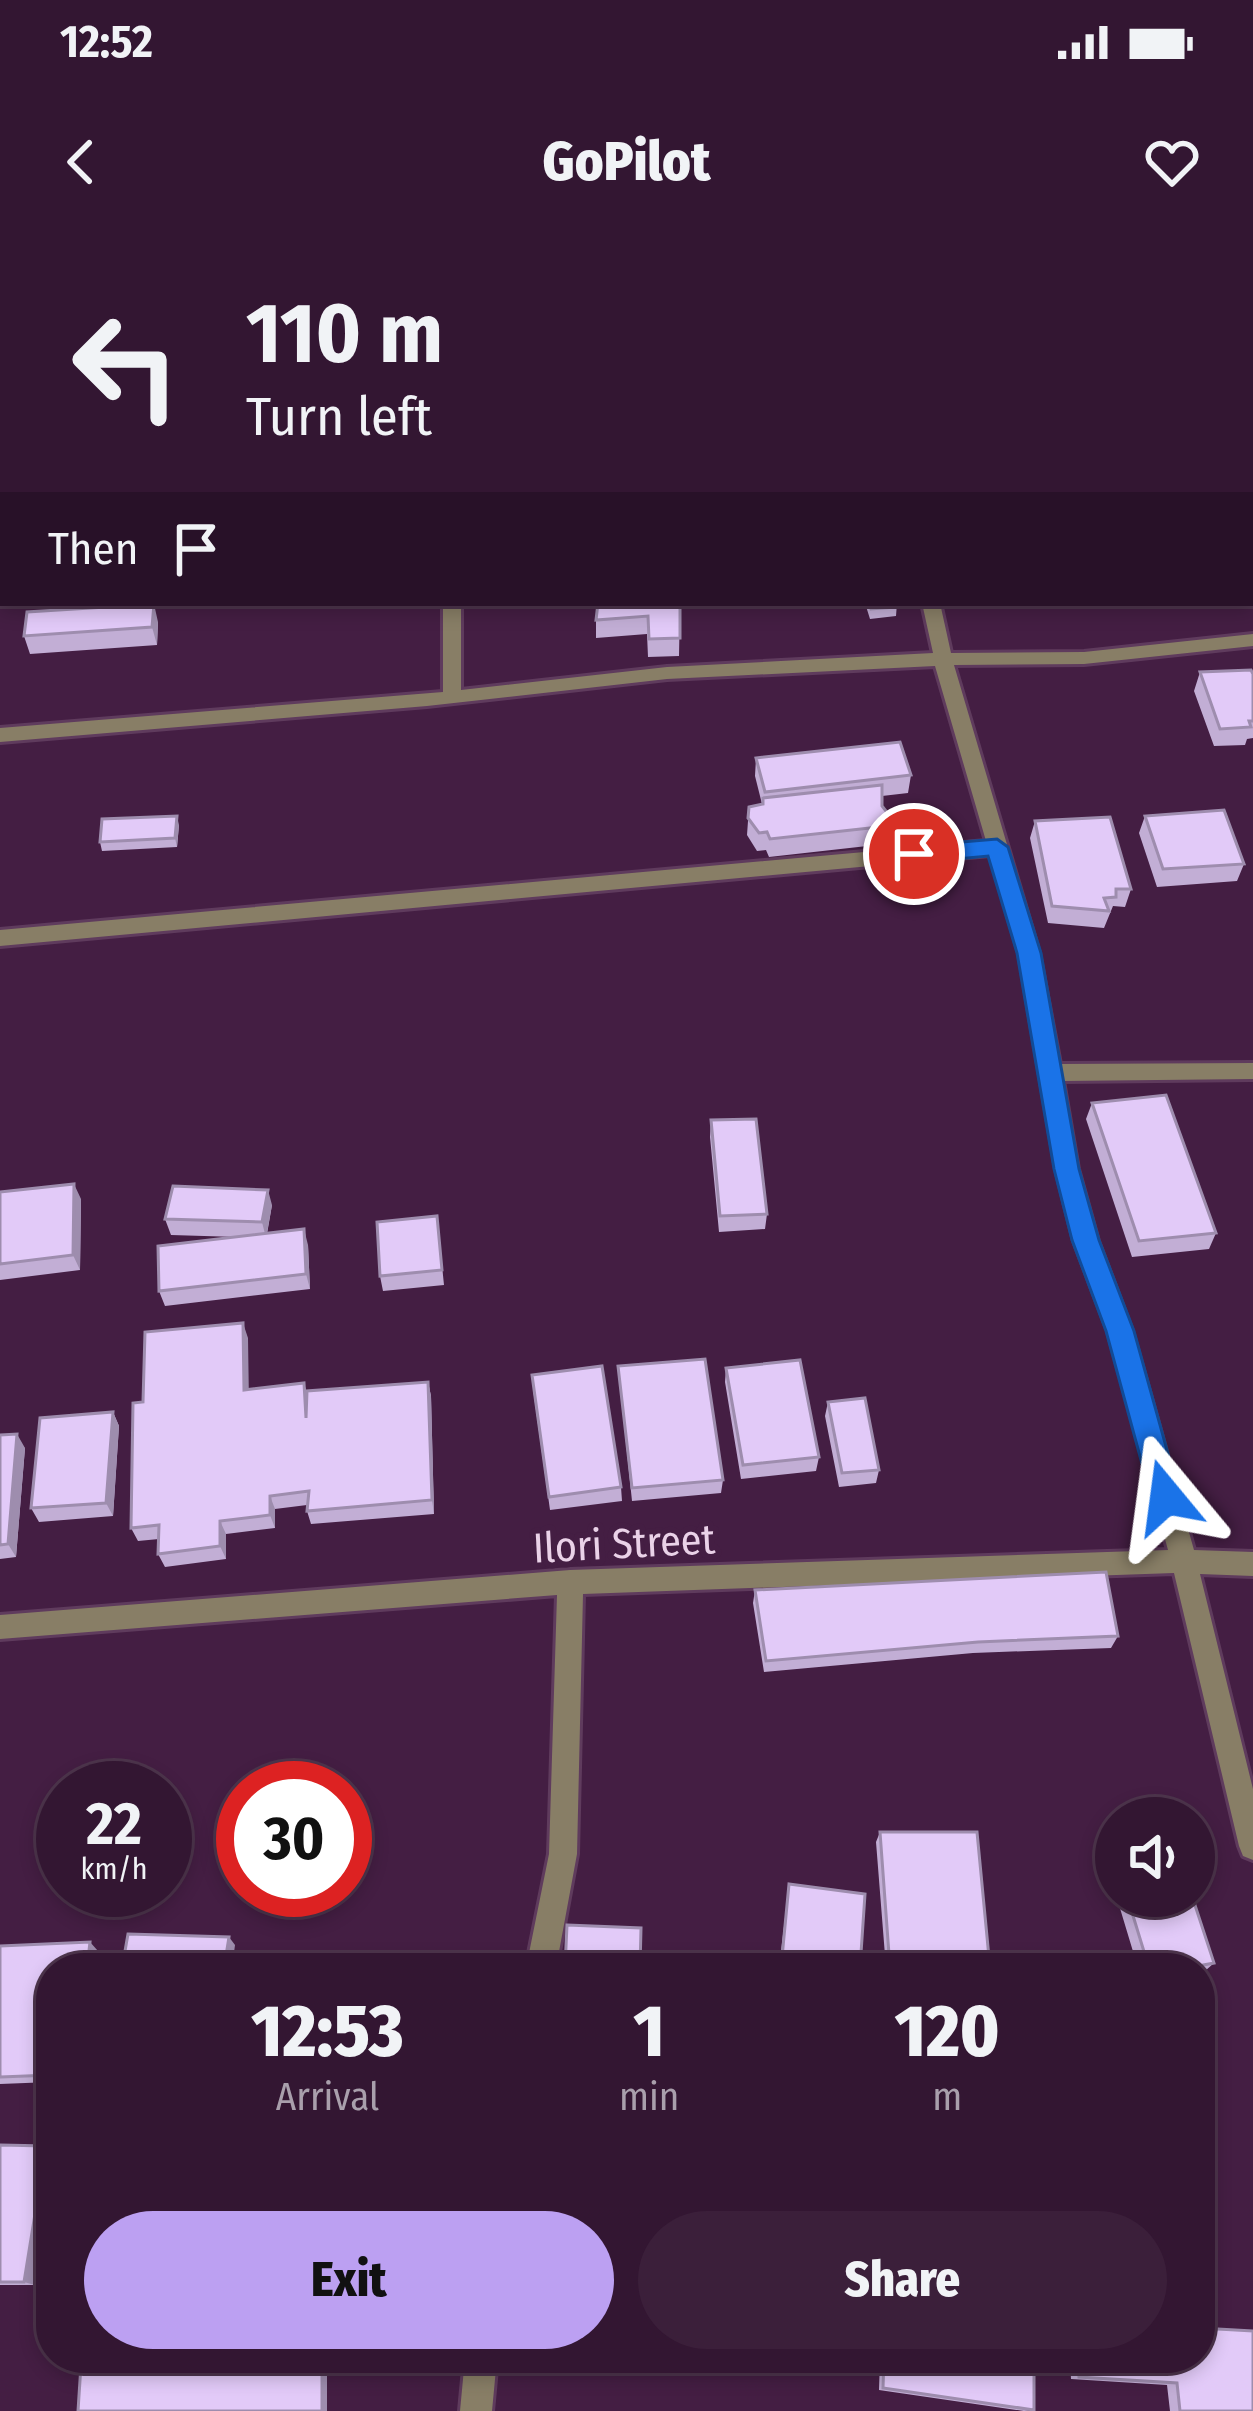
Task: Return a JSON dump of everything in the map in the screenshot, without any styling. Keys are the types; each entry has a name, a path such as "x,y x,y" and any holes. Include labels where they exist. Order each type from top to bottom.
{"street":[{"path":"452,606 452,696"},
{"path":"933,606 944,663 1029,953 1066,1169 1120,1331 1184,1561 1253,1846"},
{"path":"0,735 667,673 891,660 1084,658 1253,640"},
{"path":"0,938 997,847"},
{"path":"1050,1073 1253,1071"},
{"name":"Ilori Street","path":"0,1627 570,1582 1184,1561 1253,1564"},
{"path":"544,1953 563,1854 570,1582"},
{"path":"476,2411 480,2373"}],"building":[{"path":"154,606 152,627 24,636 27,612"},
{"path":"598,606 680,606 680,638 649,639 648,616 596,620"},
{"path":"1251,670 1251,727 1220,729 1200,672"},
{"path":"900,742 911,775 765,792 756,758"},
{"path":"882,785 882,806 897,825 770,839 748,818 749,807 763,804 763,798"},
{"path":"1224,810 1244,864 1163,869 1145,816"},
{"path":"177,816 175,838 100,842 102,819"},
{"path":"1110,817 1131,889 1116,889 1116,897 1104,898 1109,911 1052,906 1035,821"},
{"path":"1166,1095 1216,1233 1139,1241 1092,1103"},
{"path":"756,1119 767,1214 720,1216 711,1120"},
{"path":"74,1184 73,1255 0,1264 0,1192"},
{"path":"173,1186 268,1190 262,1222 165,1219"},
{"path":"437,1216 442,1270 380,1276 377,1222"},
{"path":"304,1229 306,1274 159,1291 158,1246"},
{"path":"243,1323 244,1390 304,1383 306,1418 307,1391 428,1382 432,1500 307,1511 309,1491 270,1496 270,1515 220,1521 220,1546 158,1554 159,1525 131,1528 133,1403 143,1402 145,1332"},
{"path":"705,1359 723,1480 632,1488 618,1366"},
{"path":"800,1360 819,1457 743,1465 726,1368"},
{"path":"602,1366 621,1487 549,1497 532,1375"},
{"path":"865,1398 879,1470 842,1473 828,1402"},
{"path":"113,1412 106,1503 31,1508 40,1418"},
{"path":"17,1434 8,1544 0,1545 0,1435"},
{"path":"1106,1572 1118,1636 978,1642 766,1661 755,1590"},
{"path":"880,1832 977,1832 989,1953 889,1953"},
{"path":"789,1884 865,1894 861,1953 782,1953"},
{"path":"1133,1917 1199,1917 1211,1953 1144,1953"},
{"path":"567,1925 641,1928 640,1953 566,1953"},
{"path":"128,1934 229,1937 226,1953 125,1953"},
{"path":"90,1942 89,1953 36,1953 36,2076 0,2077 0,1946"},
{"path":"0,2145 36,2146 36,2208 24,2282 0,2282"},
{"path":"1215,2329 1253,2331 1253,2411 1180,2411 1177,2383 1079,2377 1079,2373 1215,2373"},
{"path":"80,2373 322,2373 322,2411 78,2411"},
{"path":"884,2373 1034,2373 1034,2410 883,2388"}],"route":[{"path":"914,854 997,847 1029,953 1066,1169 1120,1331 1166,1497"}]}
